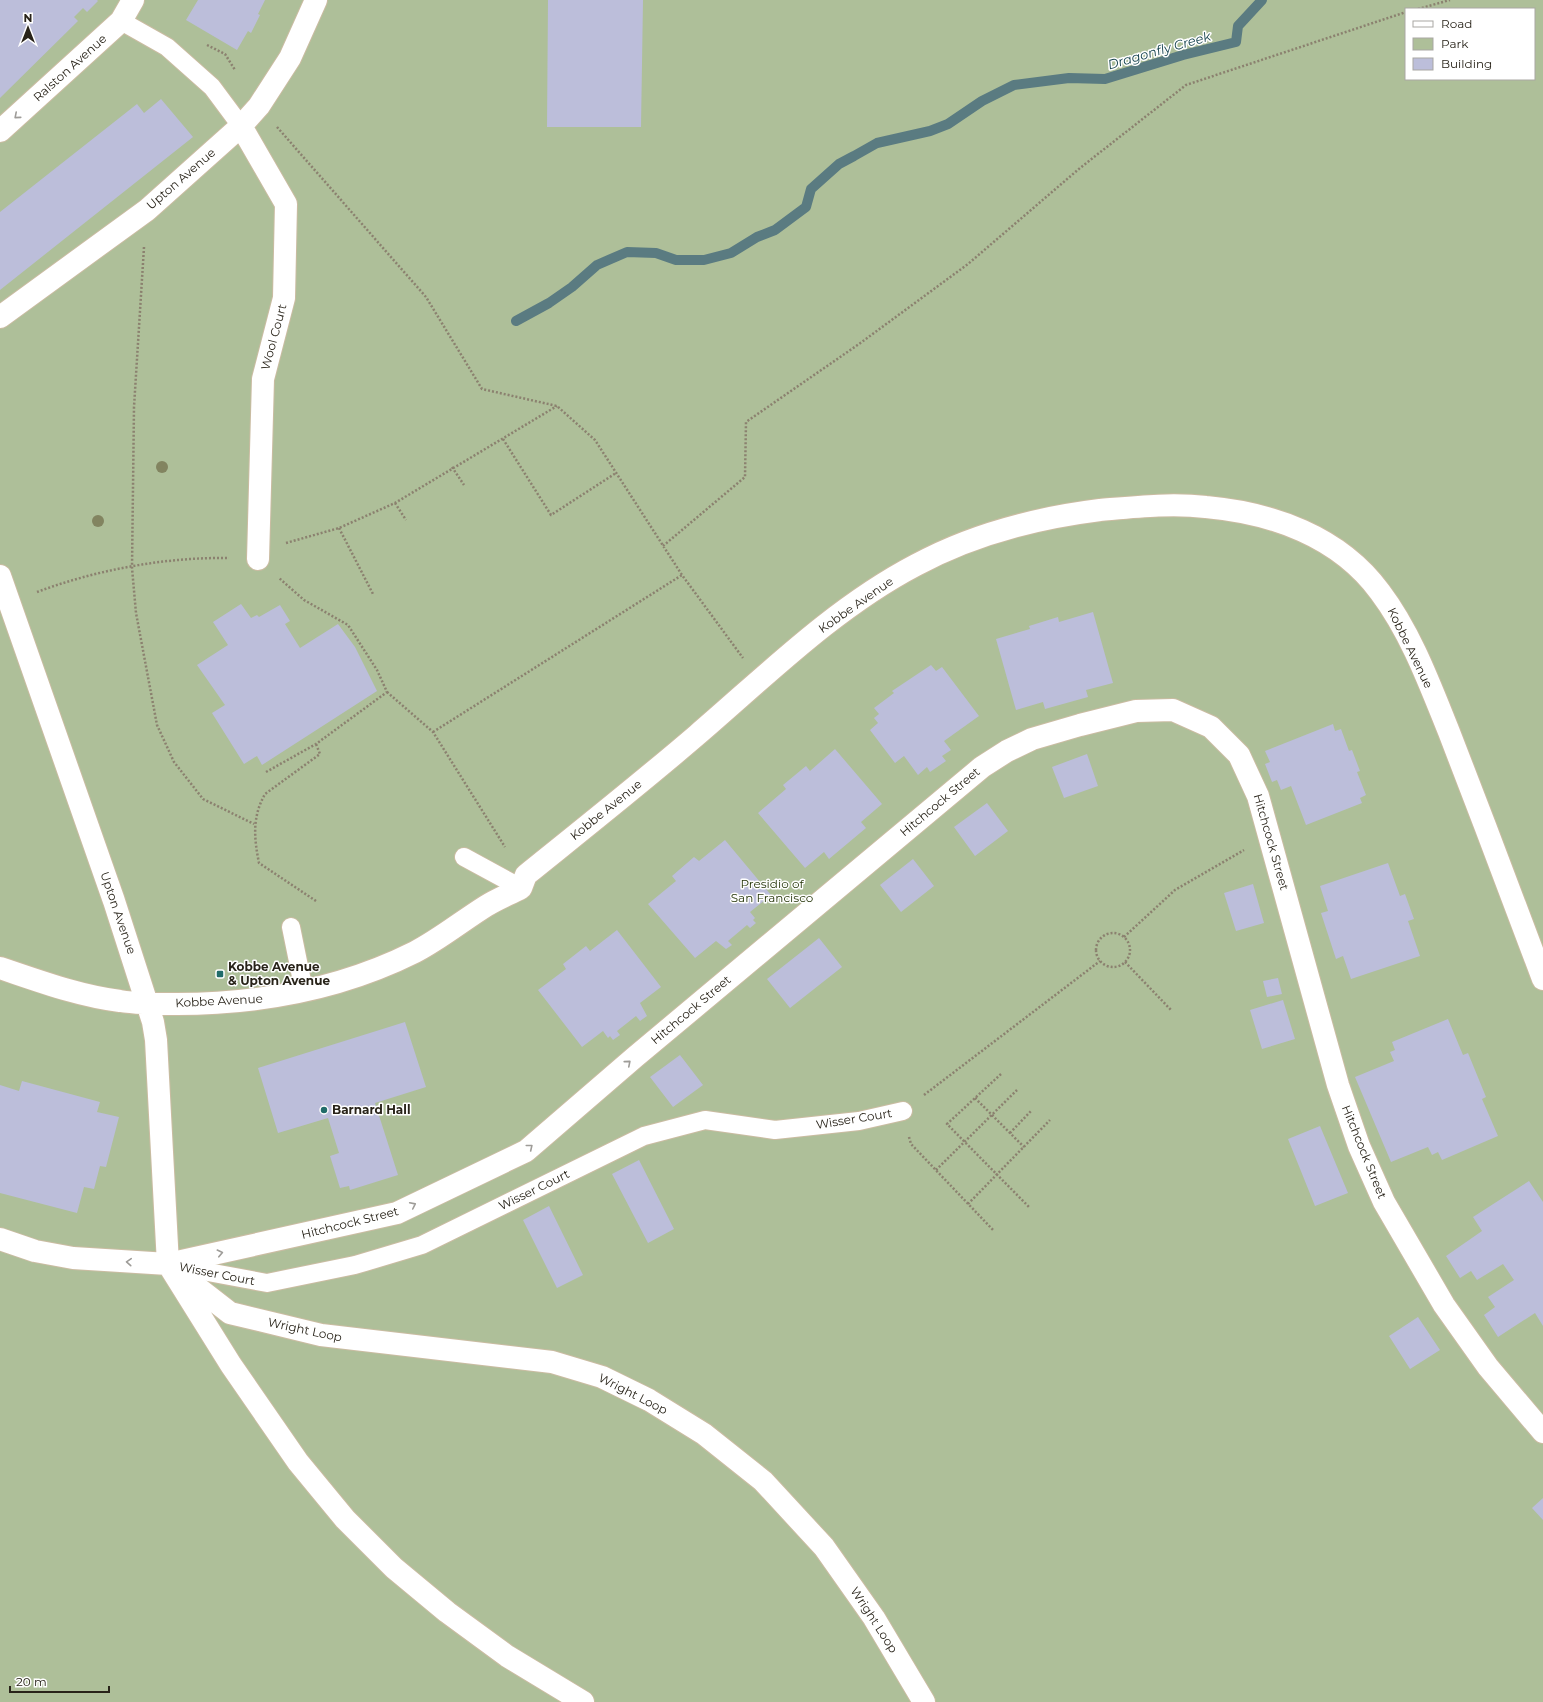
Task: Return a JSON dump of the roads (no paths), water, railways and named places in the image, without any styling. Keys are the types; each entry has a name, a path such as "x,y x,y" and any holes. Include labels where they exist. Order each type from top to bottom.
{"street":[{"name":"Ralston Avenue","path":"0,131 121,21 133,0"},
{"name":"Upton Avenue","path":"0,317 147,210 241,126 259,106 290,58 316,0"},
{"name":"Wool Court","path":"241,126 286,204 284,298 263,379 258,554"},
{"name":"Kobbe Avenue","path":"0,968 80,993 119,1001 148,1004 208,1004 251,1001 333,984 375,969 415,952 452,931 486,906 521,888 526,875 678,751 813,636 880,586 916,564 951,548 991,533 1035,521 1077,513 1116,509 1193,505 1232,509 1291,525 1318,538 1340,552 1360,568 1380,590 1398,618 1436,701 1543,979"},
{"name":"Upton Avenue","path":"0,576 24,640 148,1004 156,1040 168,1264"},
{"name":"Hitchcock Street","path":"0,1239 35,1251 73,1258 168,1264 397,1213 526,1151 635,1057 982,767 1007,751 1032,739 1136,711 1173,710 1211,726 1239,755 1258,796 1270,835 1338,1085 1359,1146 1384,1202 1444,1305 1488,1367 1543,1432"},
{"path":"168,1264 231,1365 298,1462 345,1519 394,1568 447,1612 507,1656 583,1702"},
{"name":"Wright Loop","path":"168,1264 230,1313 321,1335 552,1362 602,1377 649,1400 704,1434 763,1481 824,1547 874,1618 924,1702"}],"lane":[{"path":"121,21 173,52 212,87 241,126"},
{"path":"464,857 521,888"},
{"path":"291,927 304,991"},
{"name":"Wisser Court","path":"168,1264 267,1283 355,1265 422,1245 644,1136 705,1120 775,1130 860,1121 903,1111"}],"waterway":[{"name":"Dragonfly Creek","path":"516,321 549,303 572,287 597,265 627,252 656,253 676,260 704,260 731,253 757,237 775,230 806,207 811,189 839,164 877,143 930,131 948,124 982,101 1014,85 1069,78 1105,79 1183,55 1236,42 1238,26 1262,0"}],"place":[{"name":"Kobbe Avenue & Upton Avenue","path":"220,974"},
{"name":"Barnard Hall","path":"324,1110"}],"park label":[{"name":"Presidio of San Francisco","path":"772,891"}]}
